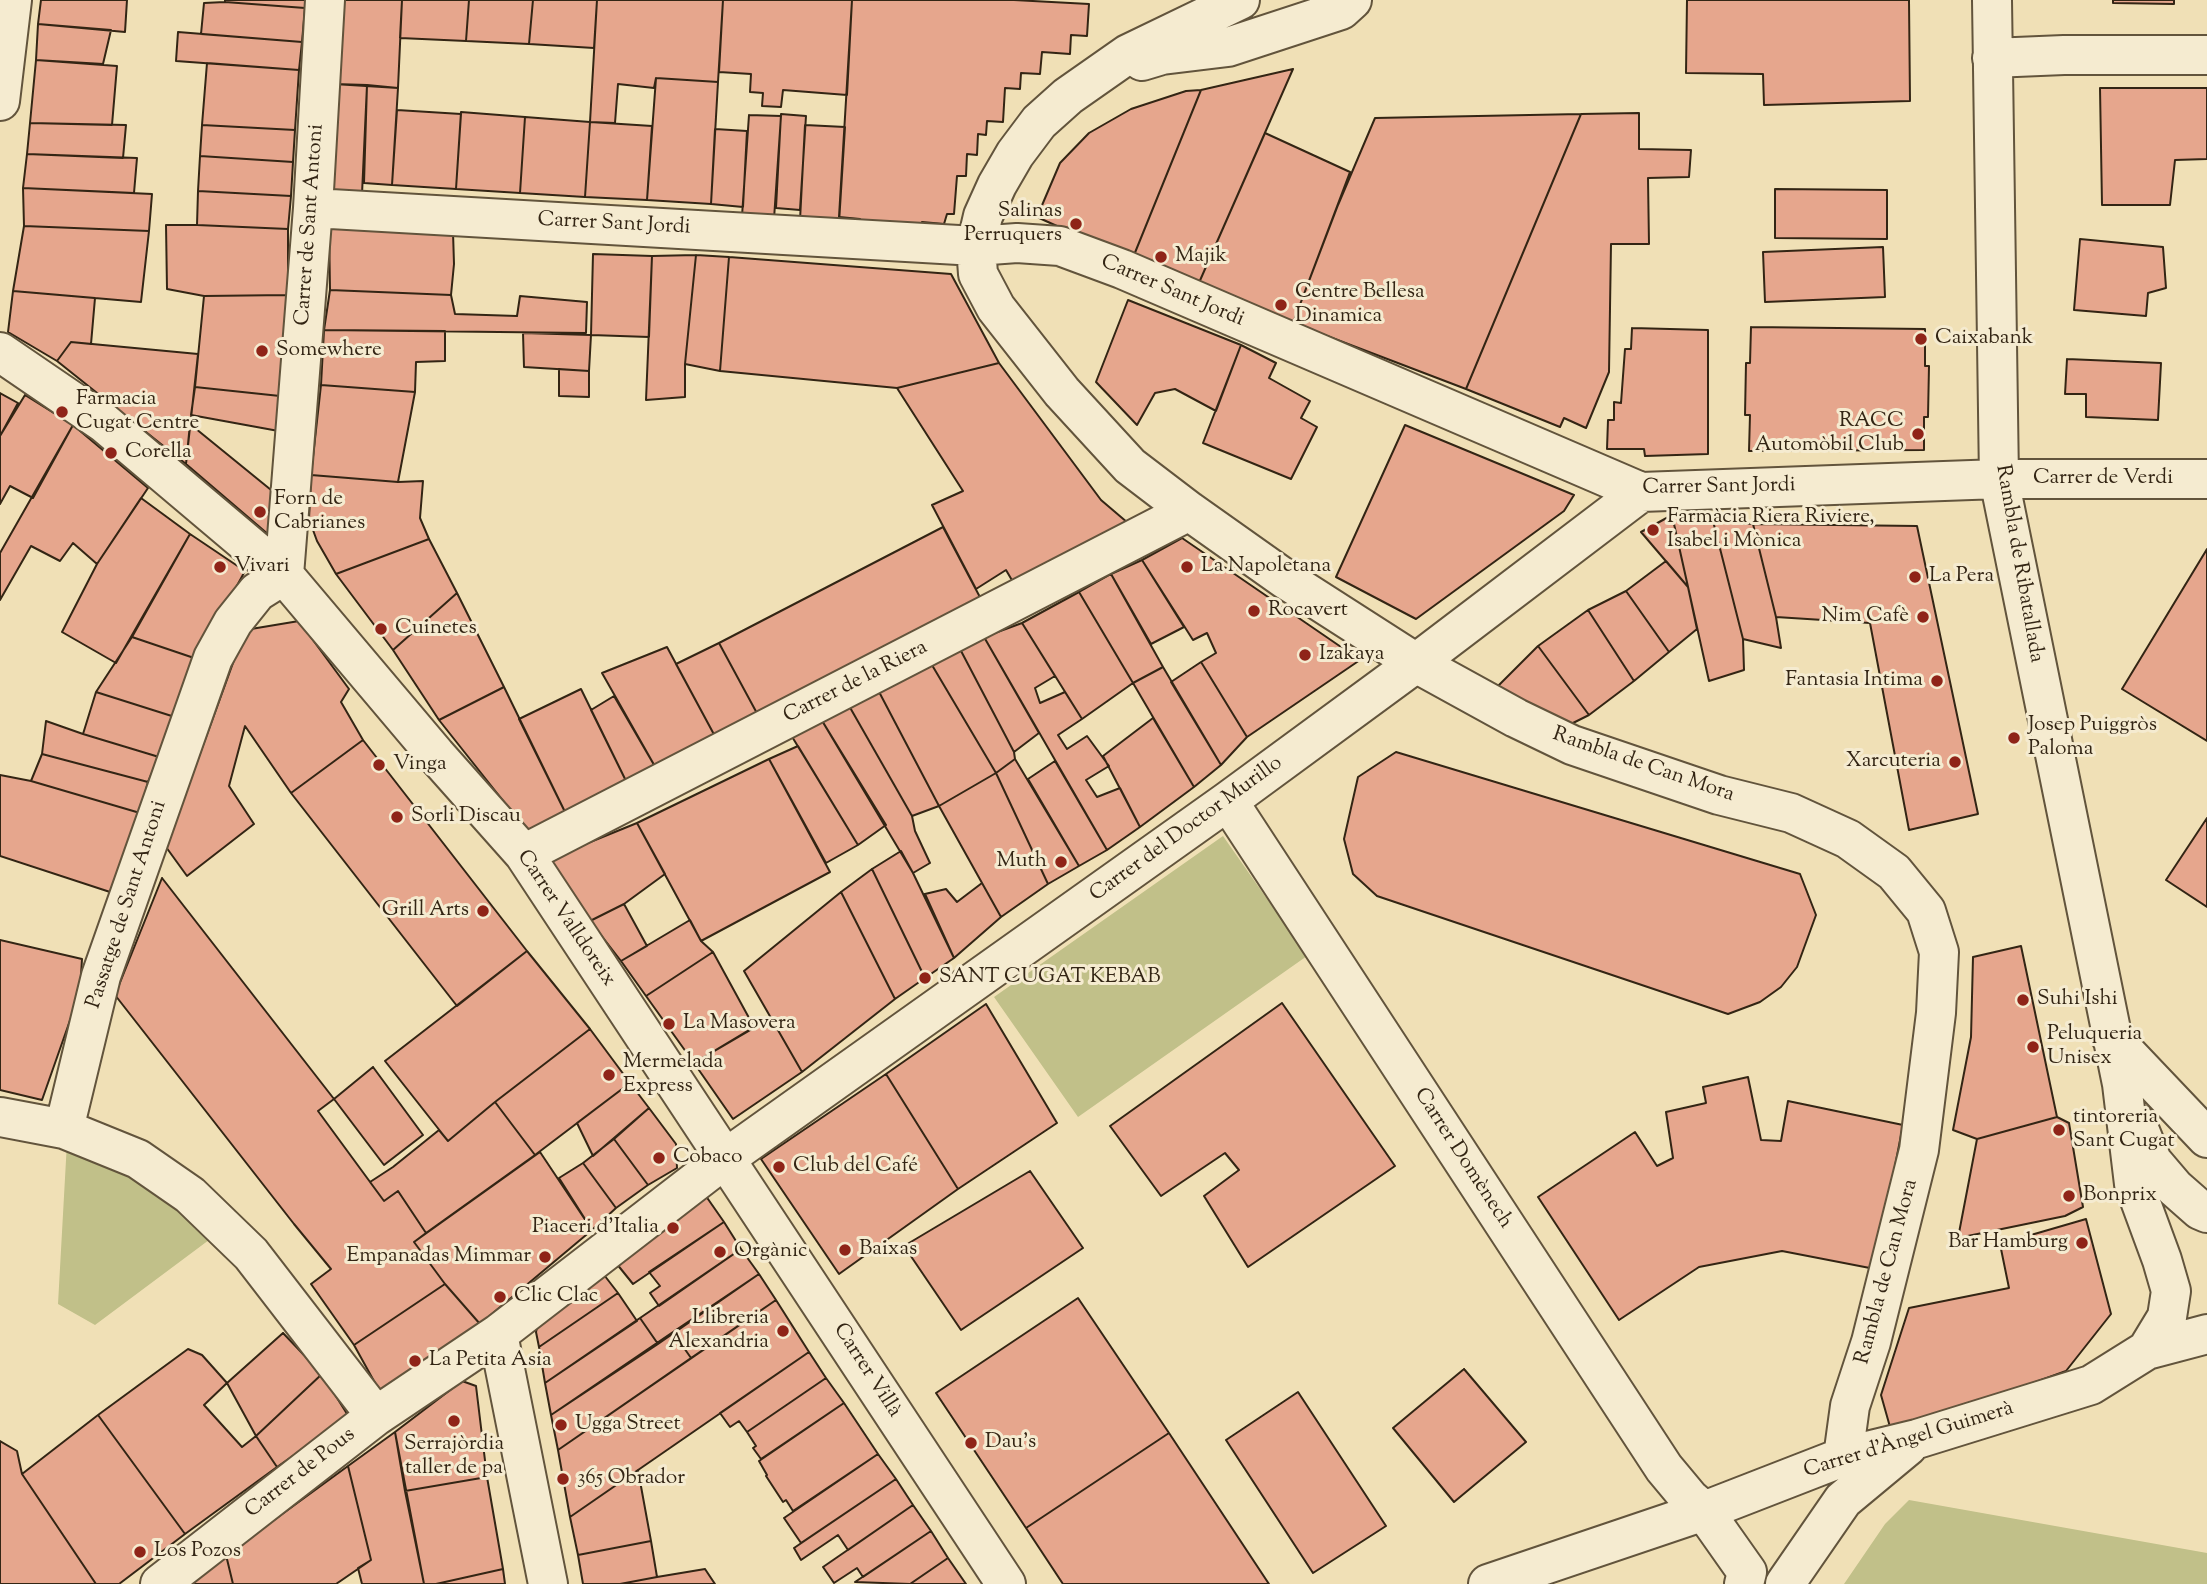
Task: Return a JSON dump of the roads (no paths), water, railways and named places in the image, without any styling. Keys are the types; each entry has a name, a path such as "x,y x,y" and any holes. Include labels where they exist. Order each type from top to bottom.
{"street":[{"path":"0,101 12,0"},
{"name":"Carrer de Sant Antoni","path":"284,575 313,208 325,0"},
{"name":"Rambla de Can Mora","path":"1068,96 1110,72 1162,55 1228,47 1341,10 1352,0"},
{"name":"Rambla de Ribatallada","path":"1992,0 1999,480 2122,1084 2134,1184 2171,1291 2166,1317 2147,1350"},
{"name":"Rambla de Can Mora","path":"1229,1 1128,54 1068,96 1039,122 1015,154 983,216 976,246 978,274 996,308 1062,391 1130,466 1285,579 1416,663 1516,718 1572,745 1719,794 1791,813 1848,839 1894,872 1926,911 1939,952 1937,1013 1919,1150 1871,1342 1850,1406 1843,1457"},
{"path":"1992,58 2207,55"},
{"name":"Carrer Sant Jordi","path":"313,208 976,246 1017,243 1060,246 1122,269 1641,492 1999,480"},
{"name":"Carrer Valldoreix","path":"0,352 104,423 284,575 524,855 726,1158"},
{"name":"Carrer de Verdi","path":"1999,480 2207,479"},
{"name":"Carrer del Doctor Murillo","path":"726,1158 1228,801 1416,663 1641,492"},
{"name":"Carrer de la Riera","path":"524,855 1189,511"},
{"name":"Passatge de Sant Antoni","path":"64,1129 101,976 213,658 233,622 257,592 284,575"},
{"name":"Carrer Domènech","path":"1228,801 1664,1468 1689,1498 1704,1511 1747,1572 1744,1584"},
{"path":"2111,1037 2207,1138"},
{"name":"Rambla de Ribatallada","path":"2122,1084 2152,1161 2175,1188 2207,1213"},
{"path":"0,1117 64,1129 138,1159 190,1195 251,1254 376,1416 498,1334 726,1158"},
{"name":"Carrer Villà","path":"726,1158 1006,1584"},
{"path":"498,1334 548,1584"},
{"name":"Carrer d'Àngel Guimerà","path":"1488,1584 1704,1511 1843,1457 1917,1439 2091,1385 2147,1350 2207,1334"},
{"name":"Carrer de Pous","path":"160,1584 376,1416"},
{"path":"1786,1584 1843,1500 1917,1439"}],"place":[{"name":"Salinas Perruquers","path":"1076,224"},
{"name":"Majik","path":"1161,257"},
{"name":"Centre Bellesa Dinamica","path":"1281,305"},
{"name":"Caixabank","path":"1921,339"},
{"name":"Somewhere","path":"262,351"},
{"name":"Farmacia Cugat Centre","path":"62,412"},
{"name":"RACC Automòbil Club","path":"1918,434"},
{"name":"Corella","path":"111,453"},
{"name":"Forn de Cabrianes","path":"260,512"},
{"name":"Farmàcia Riera Riviere, Isabel i Mònica","path":"1653,530"},
{"name":"Vivari","path":"220,567"},
{"name":"La Napoletana","path":"1187,567"},
{"name":"La Pera","path":"1915,577"},
{"name":"Rocavert","path":"1254,611"},
{"name":"Nim Cafè","path":"1923,617"},
{"name":"Cuinetes","path":"381,629"},
{"name":"Izakaya","path":"1305,655"},
{"name":"Fantasia Intima","path":"1937,681"},
{"name":"Josep Puiggròs Paloma","path":"2014,738"},
{"name":"Xarcuteria","path":"1955,762"},
{"name":"Vinga","path":"379,765"},
{"name":"Sorli Discau","path":"397,817"},
{"name":"Muth","path":"1061,862"},
{"name":"Grill Arts","path":"483,911"},
{"name":"SANT CUGAT KEBAB","path":"925,978"},
{"name":"Suhi Ishi","path":"2023,1000"},
{"name":"La Masovera","path":"669,1024"},
{"name":"Peluqueria Unisex","path":"2033,1047"},
{"name":"Mermelada Express","path":"609,1075"},
{"name":"tintoreria Sant Cugat","path":"2059,1130"},
{"name":"Cobaco","path":"659,1158"},
{"name":"Club del Café","path":"779,1167"},
{"name":"Bonprix","path":"2069,1196"},
{"name":"Piaceri d'Italia","path":"673,1228"},
{"name":"Bar Hamburg","path":"2082,1243"},
{"name":"Baixas","path":"845,1250"},
{"name":"Orgànic","path":"720,1252"},
{"name":"Empanadas Mimmar","path":"545,1257"},
{"name":"Clic Clac","path":"500,1297"},
{"name":"Llibreria Alexandria","path":"783,1331"},
{"name":"La Petita Asia","path":"415,1361"},
{"name":"Serrajòrdia taller de pa","path":"454,1421"},
{"name":"Ugga Street","path":"561,1425"},
{"name":"Dau's","path":"971,1443"},
{"name":"365 Obrador","path":"563,1479"},
{"name":"Los Pozos","path":"140,1552"}]}
